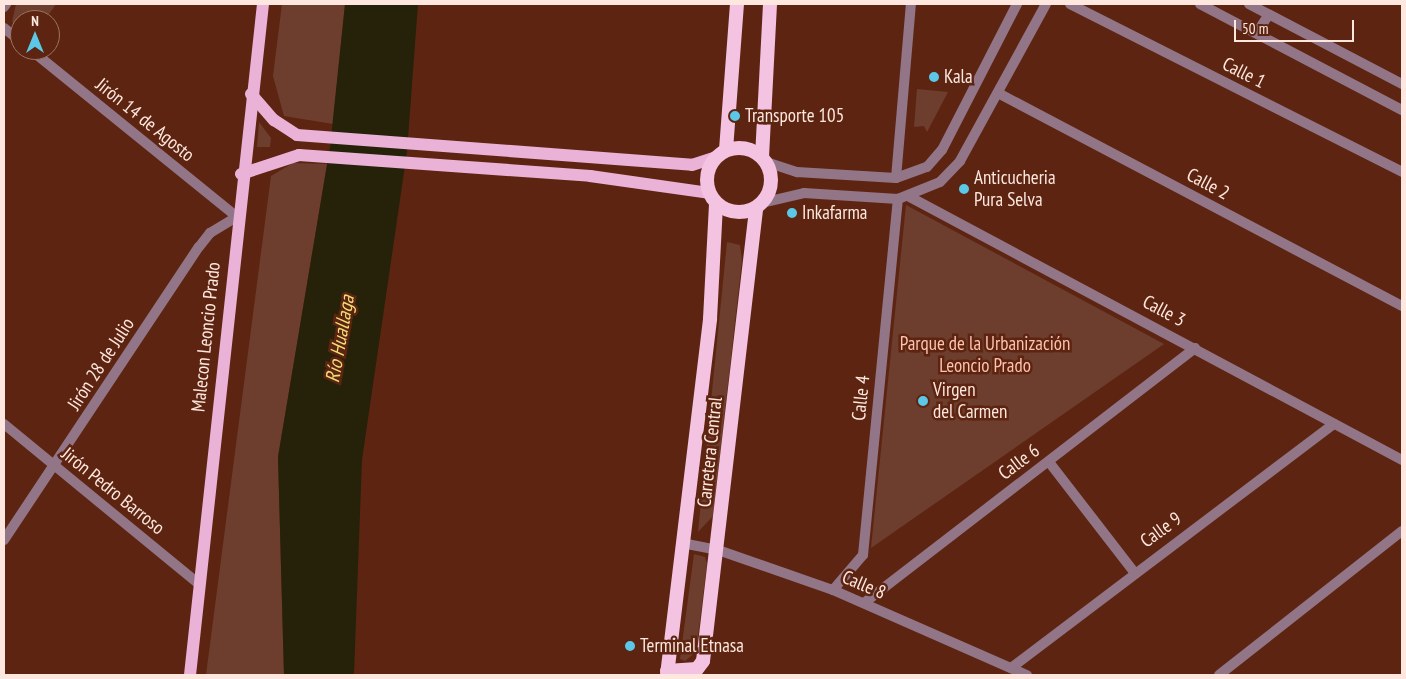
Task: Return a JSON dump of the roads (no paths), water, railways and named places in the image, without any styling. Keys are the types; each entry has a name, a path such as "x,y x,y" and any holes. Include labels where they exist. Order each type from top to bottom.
{"highway":[{"path":"737,4 721,154 708,174 712,198 735,212 759,206 772,183 764,159 770,4"},
{"path":"721,154 751,150 764,159"},
{"name":"Carretera Central","path":"712,198 710,319 667,673 696,672 703,661 759,206"}],"main road":[{"name":"Malecon Leoncio Prado","path":"190,675 241,174 263,4"},
{"path":"251,94 274,120 297,135 692,165 721,154"},
{"path":"241,174 299,155 512,173 590,176 712,198"}],"street":[{"path":"896,178 911,4"},
{"path":"764,159 796,172 896,178 927,167 942,150 1018,4"},
{"path":"759,206 804,193 903,198 940,182 960,161 1046,4"},
{"name":"Calle 1","path":"1070,4 1402,172"},
{"path":"1200,4 1402,110"},
{"path":"1249,4 1402,84"},
{"path":"1257,33 1268,14"},
{"name":"Jirón 14 de Agosto","path":"43,60 237,217"},
{"name":"Calle 2","path":"998,93 1402,306"},
{"name":"Calle 3","path":"903,198 1196,348 1402,460"},
{"name":"Calle 4","path":"833,590 863,555 903,198"},
{"name":"Jirón 28 de Julio","path":"4,540 199,247 210,233 237,217"},
{"name":"Calle 6","path":"864,603 1196,348"},
{"name":"Jirón Pedro Barroso","path":"4,424 200,585"},
{"name":"Calle 9","path":"1011,668 1134,572 1334,424"},
{"path":"1048,462 1134,572"},
{"path":"1219,675 1402,532"},
{"name":"Calle 8","path":"682,543 718,550 833,590 1027,675"}],"water":[{"name":"Río Huallaga","path":"345,4 418,4 407,152 362,460 354,675 284,675 278,457 330,147"}],"place":[{"name":"Kala","path":"934,77"},
{"name":"Transporte 105","path":"735,116"},
{"name":"Anticucheria Pura Selva","path":"964,189"},
{"name":"Inkafarma","path":"792,213"},
{"name":"Virgen del Carmen","path":"923,401"},
{"name":"Terminal Etnasa","path":"630,646"}],"park label":[{"name":"Parque de la Urbanización Leoncio Prado","path":"985,355"}]}
